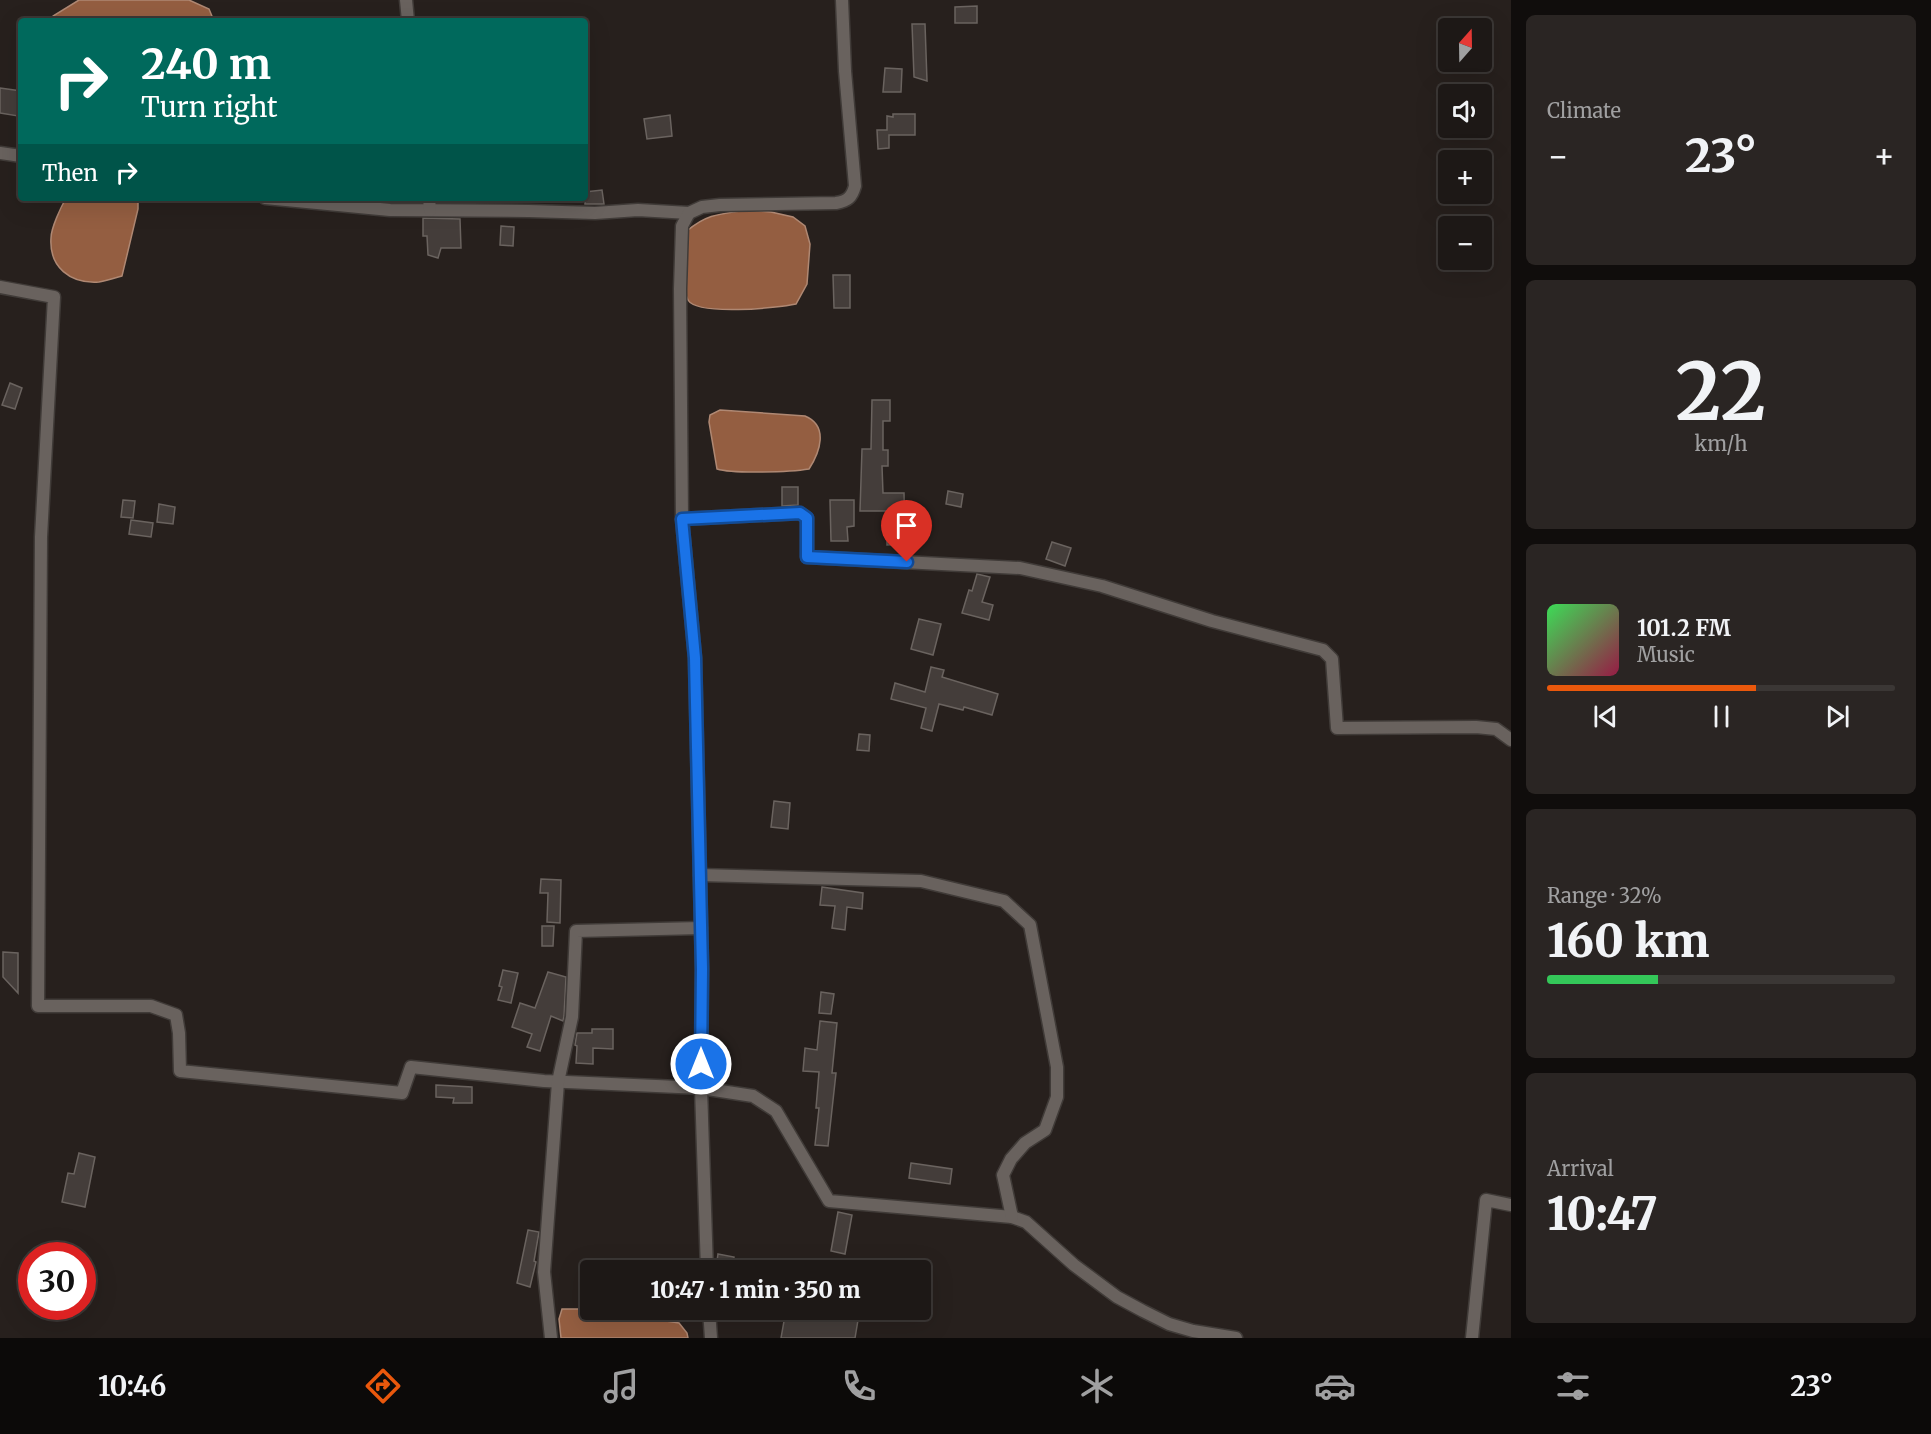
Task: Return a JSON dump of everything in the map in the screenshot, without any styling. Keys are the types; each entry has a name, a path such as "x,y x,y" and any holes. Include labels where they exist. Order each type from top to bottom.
{"street":[{"path":"406,0 408,18"},
{"path":"296,201 390,210 429,204 529,211 595,213 638,210 689,213 702,207 720,205 846,201 853,195 855,186 844,71 842,0"},
{"path":"0,153 18,156"},
{"path":"689,213 682,226 680,289 682,519 695,658 701,927 701,1088 707,1260"},
{"path":"0,287 54,297 41,537 38,1006 151,1006 176,1015 180,1071 402,1093 411,1067 558,1082 701,1088 753,1096 776,1111 830,1201 1012,1217 1026,1222 1074,1265 1117,1297 1169,1324 1193,1331 1236,1338"},
{"path":"682,519 800,513 807,518 807,557 1020,568 1102,586 1212,621 1323,650 1332,659 1337,728 1476,727 1496,729 1511,740"},
{"path":"700,875 921,881 1004,901 1029,925 1057,1066 1057,1097 1045,1130 1025,1143 1011,1159 1003,1175 1012,1217"},
{"path":"551,1338 544,1272 558,1082 572,1017 576,931 701,927"},
{"path":"1472,1338 1486,1200 1511,1204"},
{"path":"710,1320 711,1338"}],"shaded area":[{"path":"79,0 189,0 209,9 213,18 52,18"},
{"path":"65,201 138,201 122,276 102,282 89,282 63,272 51,248 51,234"},
{"path":"748,210 793,217 805,226 810,244 807,284 796,304 739,310 694,305 688,300 684,285 687,231 709,218"},
{"path":"720,410 805,416 813,420 820,433 820,440 809,469 736,472 717,469 709,422 710,415"},
{"path":"562,1309 580,1309 580,1320 660,1320 679,1323 688,1338 561,1338 559,1319"}],"building":[{"path":"977,6 977,23 955,23 955,7"},
{"path":"912,24 925,24 927,81 914,77"},
{"path":"885,68 902,69 901,92 883,92"},
{"path":"0,88 18,91 18,116 0,113"},
{"path":"893,114 915,114 915,135 889,135 889,148 878,149 877,130 887,130 887,116 893,117"},
{"path":"670,115 672,136 647,139 644,119"},
{"path":"602,190 604,204 585,204 585,201 588,201 588,192"},
{"path":"423,218 460,219 461,248 441,248 438,258 428,255 427,236 423,236"},
{"path":"501,226 514,227 513,246 500,245"},
{"path":"833,275 850,275 850,308 834,308"},
{"path":"10,383 22,388 15,409 2,405"},
{"path":"872,400 890,400 890,421 883,421 883,450 888,450 888,466 882,466 883,493 904,493 905,544 887,545 887,511 860,511 862,449 871,449"},
{"path":"782,487 798,487 798,505 782,506"},
{"path":"948,491 963,494 961,507 946,504"},
{"path":"123,500 135,501 133,518 121,517"},
{"path":"830,500 854,500 854,526 847,527 848,541 831,541"},
{"path":"159,504 175,507 173,524 157,522"},
{"path":"131,520 153,523 151,537 129,534"},
{"path":"1052,542 1071,548 1065,566 1046,559"},
{"path":"977,574 990,577 982,602 993,605 989,620 962,613"},
{"path":"919,619 941,624 933,655 911,649"},
{"path":"931,667 944,670 942,677 998,694 992,715 964,707 963,710 939,704 932,731 921,728 926,708 891,699 895,683 925,692"},
{"path":"859,734 870,735 869,751 857,750"},
{"path":"774,801 790,803 788,829 771,827"},
{"path":"541,879 561,880 560,923 547,922 548,893 540,893"},
{"path":"822,887 863,893 862,909 847,907 845,930 832,928 835,906 820,905"},
{"path":"542,926 554,926 553,946 542,946"},
{"path":"3,952 18,953 18,993 3,977"},
{"path":"503,970 518,973 511,1003 498,1000 502,987 499,986"},
{"path":"548,972 566,977 564,1016 563,1021 551,1016 540,1051 527,1047 532,1034 512,1027 520,1003 535,1008"},
{"path":"821,992 834,994 831,1014 819,1013"},
{"path":"820,1021 837,1023 832,1073 836,1073 828,1146 815,1145 819,1108 816,1108 819,1072 803,1071 805,1048 817,1050"},
{"path":"592,1029 613,1029 613,1049 593,1048 593,1064 576,1063 577,1033 592,1033"},
{"path":"436,1085 472,1087 472,1103 453,1103 454,1098 436,1097"},
{"path":"79,1153 95,1157 85,1207 62,1202 68,1173 74,1174"},
{"path":"911,1163 952,1169 950,1184 909,1178"},
{"path":"838,1212 852,1215 845,1254 831,1251"},
{"path":"528,1230 539,1232 534,1261 536,1262 530,1287 517,1283"},
{"path":"718,1254 734,1257 734,1260 717,1260"},
{"path":"784,1320 858,1320 855,1338 781,1338"}],"route":[{"path":"701,1064 702,969 695,658 682,519 800,513 807,518 807,557 907,562"}]}
